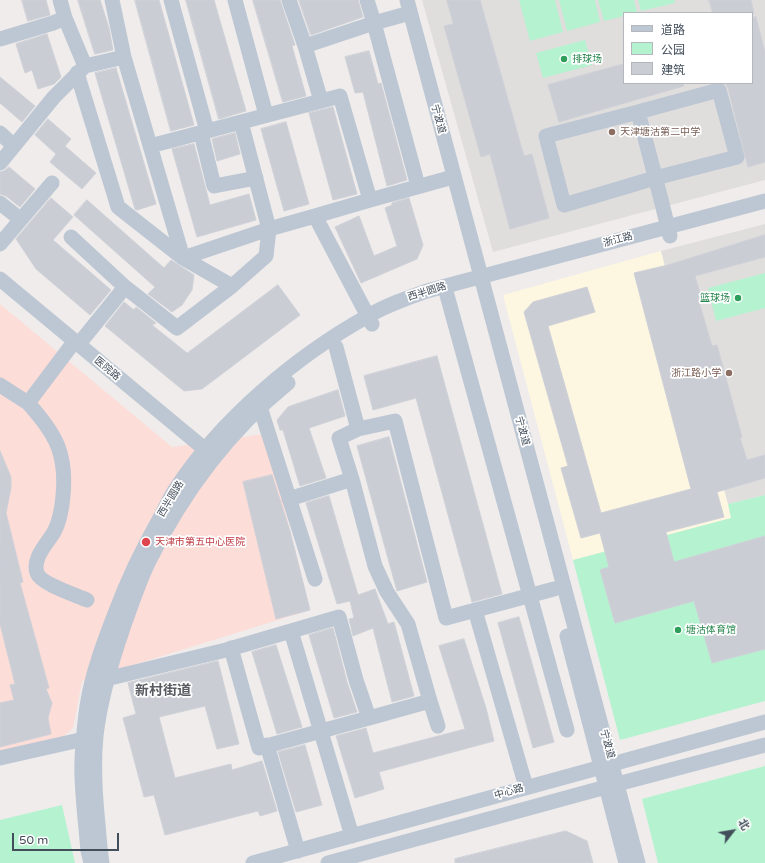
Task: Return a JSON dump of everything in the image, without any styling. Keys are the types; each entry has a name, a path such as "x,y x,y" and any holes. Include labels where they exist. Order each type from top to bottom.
{"street":[{"path":"60,0 81,70 118,207 183,258 232,286"},
{"path":"112,0 124,57 183,258"},
{"path":"171,0 204,132 214,186 256,178"},
{"path":"235,0 266,115"},
{"path":"290,0 322,101"},
{"path":"367,0 418,186"},
{"name":"宁波道","path":"396,0 405,9 612,785 638,863"},
{"path":"305,46 374,23 405,9"},
{"path":"0,39 65,18"},
{"path":"0,164 54,97 81,70 124,57"},
{"path":"719,90 737,157 655,178 564,205 546,136 638,112 719,90"},
{"path":"150,146 340,96 370,200"},
{"path":"638,112 669,231"},
{"path":"71,237 125,286 177,328 232,286 266,256 270,229 241,122"},
{"path":"0,133 14,146"},
{"path":"183,258 270,229 449,178"},
{"path":"0,244 52,183"},
{"name":"浙江路","path":"477,283 669,231 765,201"},
{"path":"0,203 20,219"},
{"name":"浙江路","path":"669,231 765,210"},
{"path":"315,216 370,320"},
{"name":"医院路","path":"0,279 210,454"},
{"name":"宁波道","path":"477,283 554,589 607,766"},
{"name":"西半圆路","path":"102,863 88,704 100,652 124,590 138,558 174,491 192,466 210,454 236,432 260,408 309,366 370,320 447,295 477,283"},
{"name":"西半圆路","path":"91,863 88,851 82,776 90,738 106,679 134,598 148,563 210,454 251,400 274,381 330,340 415,295 477,283"},
{"path":"28,403 76,343 125,286"},
{"path":"447,295 566,730"},
{"path":"336,347 358,429"},
{"path":"0,385 28,403 41,418 54,437 64,463 64,480 60,514 55,530 36,562 37,573 42,579 54,586 87,600"},
{"path":"260,408 315,579"},
{"path":"438,726 408,624 386,592 375,566 352,479 339,438 358,429 395,421 446,618 554,589"},
{"path":"289,499 352,479"},
{"path":"475,610 526,787"},
{"path":"106,679 230,648 339,617 356,680 369,718"},
{"path":"291,631 352,836"},
{"path":"230,648 259,748 430,701"},
{"name":"中心路","path":"253,863 765,722"},
{"path":"0,758 90,738"},
{"path":"268,745 298,851"},
{"name":"中心路","path":"328,863 612,785 765,745"},
{"name":"宁波道","path":"612,785 626,863"}],"shaded area":[{"name":"天津塘沽第二中学","path":"422,0 765,0 765,180 493,252"},
{"name":"浙江路小学","path":"765,224 765,495 728,504 661,251"},
{"path":"661,251 732,518 573,560 503,295"},
{"name":"天津市第五中心医院","path":"0,304 172,447 264,434 276,474 310,610 82,681 73,728 62,738 0,752"}],"green space":[{"path":"519,0 555,0 563,32 530,41"},
{"path":"559,0 595,0 600,22 567,31"},
{"path":"598,0 634,0 637,12 623,12 623,16 604,21"},
{"path":"638,0 674,0 675,3 641,11"},
{"name":"排球场","path":"585,40 592,65 543,78 536,53"},
{"name":"篮球场","path":"765,273 765,308 716,321 708,288"},
{"name":"塘沽体育馆","path":"765,495 765,701 620,740 573,560 731,518 728,504"},
{"path":"765,766 765,863 658,863 642,799"},
{"path":"62,805 75,863 0,863 0,820"}],"building":[{"path":"22,0 46,0 50,15 28,21"},
{"path":"78,0 100,0 109,28 113,50 95,54"},
{"path":"135,0 159,0 194,125 171,131"},
{"path":"186,0 214,0 246,111 219,119"},
{"path":"253,0 280,0 295,45 292,46 306,96 283,102"},
{"path":"299,0 358,0 363,17 311,35"},
{"path":"447,0 480,0 524,156 532,154 549,218 510,229 490,154 481,157 444,26 453,24"},
{"path":"709,0 751,0 754,13 753,12 713,12"},
{"path":"756,17 765,52 765,162 748,167 728,88 726,84 753,84 753,18"},
{"path":"47,34 61,77 54,84 38,89 32,70 25,73 16,44"},
{"path":"369,51 378,84 381,83 407,180 387,186 363,92 355,93 345,57"},
{"path":"623,64 623,84 683,84 684,86 559,122 548,85"},
{"path":"116,68 156,204 137,210 135,209 95,73"},
{"path":"0,77 35,106 22,122 0,103"},
{"path":"333,107 357,194 333,200 309,113"},
{"path":"48,119 71,139 65,146 96,173 82,189 50,162 56,154 35,135"},
{"path":"286,122 309,204 284,211 261,129"},
{"path":"235,133 240,154 217,161 212,139"},
{"path":"194,144 210,205 249,194 256,220 197,237 172,149"},
{"path":"9,167 35,189 20,207 6,196 0,194 0,172"},
{"path":"51,198 73,217 53,240 111,290 90,315 36,269 16,239"},
{"path":"409,198 423,245 417,259 361,283 335,227 359,216 374,256 397,246 385,208 392,205 392,203"},
{"path":"87,200 164,268 171,260 194,275 192,290 182,305 172,312 148,294 155,287 74,215"},
{"path":"765,235 765,257 695,276 701,297 698,298 712,346 717,345 742,437 740,438 747,460 765,455 765,478 717,492 724,517 666,532 674,562 765,536 765,649 712,663 694,601 615,623 600,570 609,567 600,533 581,538 561,468 568,466 524,312 533,302 587,287 595,312 548,326 601,513 691,489 634,273 668,265"},
{"path":"278,285 300,315 202,389 184,391 105,326 124,302 134,310 136,307 156,323 152,325 187,353"},
{"path":"437,356 502,594 472,602 416,398 373,410 364,376"},
{"path":"338,390 345,416 309,428 326,478 300,486 283,430 280,430 277,420 288,407"},
{"path":"389,437 427,582 397,591 357,446"},
{"path":"0,451 11,477 11,488 6,513 23,582 20,583 49,688 46,689 52,703 48,718 51,734 0,747 0,703 14,700 10,685 15,684 0,624"},
{"path":"272,475 290,531 310,610 276,619 243,482"},
{"path":"329,496 358,595 375,589 388,624 394,622 414,696 392,702 373,628 353,636 349,619 354,618 350,601 337,604 306,503"},
{"path":"519,617 554,742 533,748 498,623"},
{"path":"333,628 347,682 357,712 334,718 309,635"},
{"path":"464,639 486,708 494,741 379,772 384,789 355,798 336,736 366,728 373,753 465,729 439,646"},
{"path":"276,645 302,727 277,734 252,652"},
{"path":"218,661 239,744 217,749 205,706 159,717 175,778 231,764 232,770 262,761 277,811 260,816 258,811 165,835 154,795 144,797 123,718 136,714 128,683"},
{"path":"305,745 322,805 296,812 278,752"},
{"path":"566,831 587,841 593,863 455,863 455,859"}],"place":[{"name":"排球场","path":"564,59"},
{"name":"天津塘沽第二中学","path":"612,132"},
{"name":"篮球场","path":"738,298"},
{"name":"浙江路小学","path":"729,373"},
{"name":"天津市第五中心医院","path":"146,542"},
{"name":"塘沽体育馆","path":"678,630"}],"district":[{"name":"新村街道","path":"163,691"}]}
